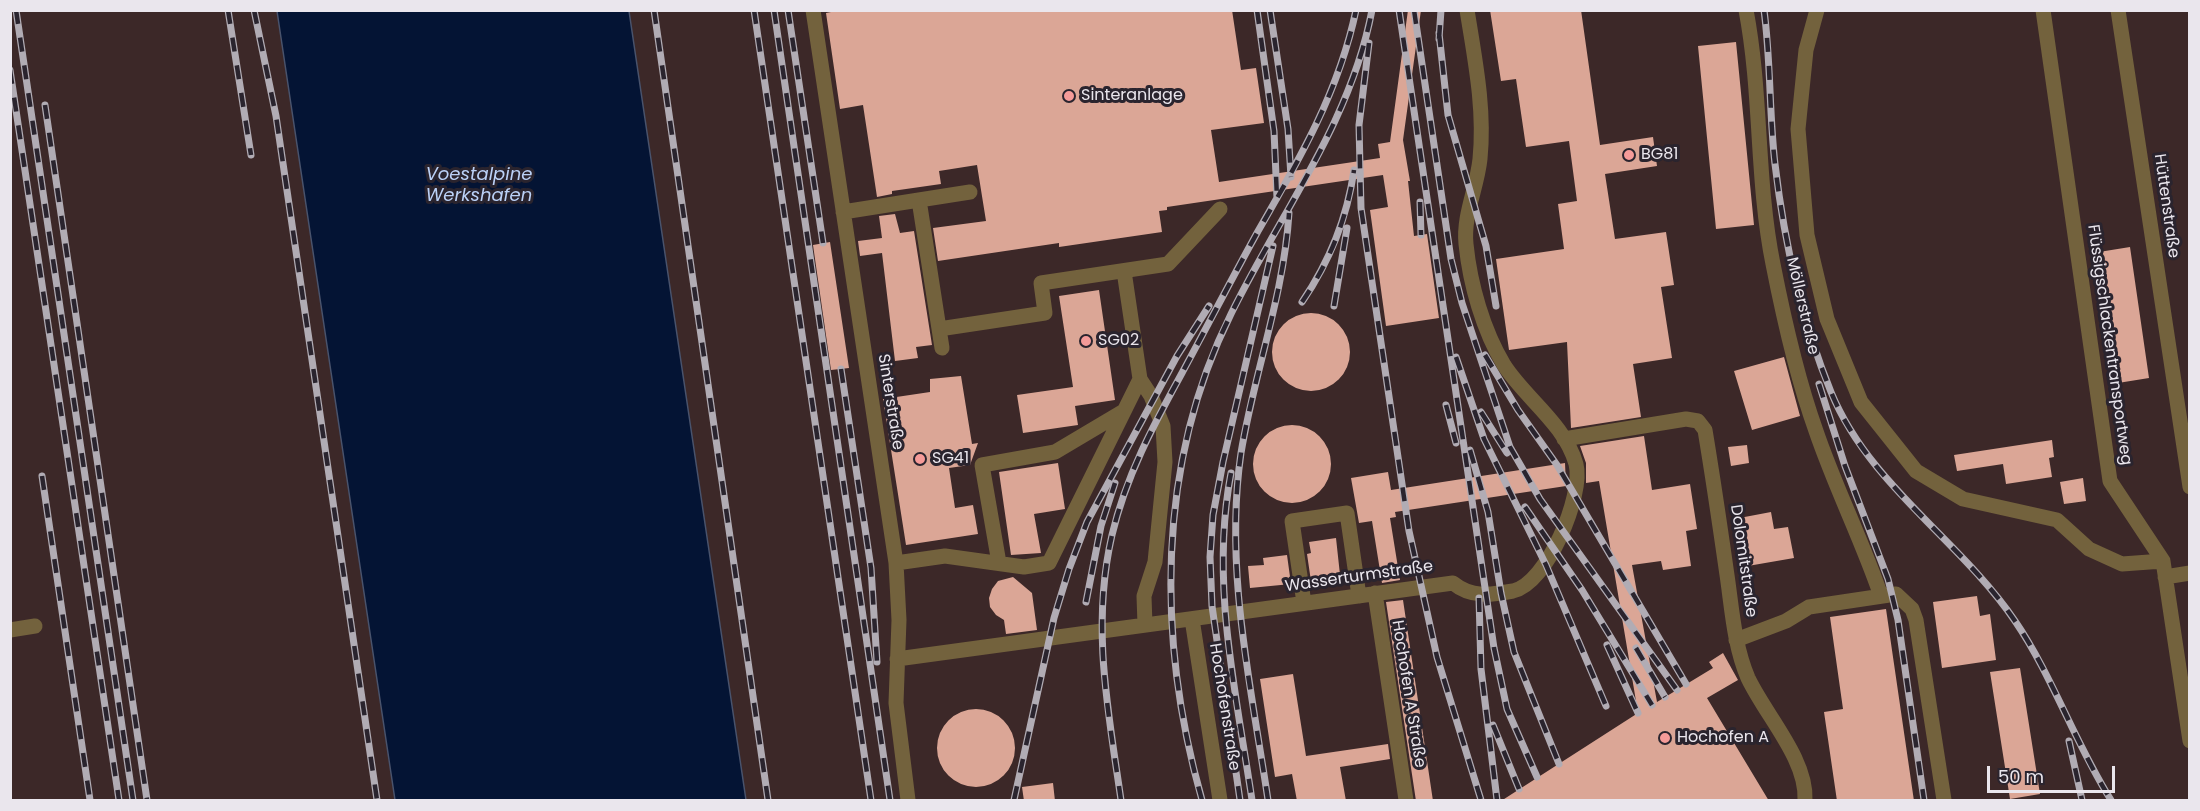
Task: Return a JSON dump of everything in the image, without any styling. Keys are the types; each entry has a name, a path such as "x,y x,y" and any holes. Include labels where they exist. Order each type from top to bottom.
{"street":[{"name":"Sinterstraße","path":"813,10 896,562 896,703 908,801"},
{"name":"Wasserturmstraße","path":"897,659 1453,583 1463,591 1474,594 1518,590 1532,581 1546,565 1577,486 1576,464 1564,439 1505,365 1485,325 1473,279 1466,243 1467,218 1480,162 1482,126 1467,10"},
{"name":"Möllerstraße","path":"1746,10 1772,262 1792,351 1815,429 1834,480 1860,536 1881,596"},
{"path":"1817,10 1806,50 1798,129 1807,235 1827,319 1861,402 1916,471 1963,499 2057,520 2089,549 2122,564 2163,561"},
{"name":"Flüssigschlackentransportweg","path":"2043,10 2110,481 2163,561 2190,741"},
{"name":"Hüttenstraße","path":"2118,10 2186,441 2190,488"},
{"path":"843,212 970,192"},
{"path":"919,201 942,348"},
{"path":"939,329 1046,313 1041,283 1168,264 1220,209"},
{"path":"1124,271 1140,379 1151,396 1163,426 1165,462 1155,562 1144,596 1145,625"},
{"path":"896,562 945,556 1024,567 1049,562 1140,379"},
{"path":"999,563 982,465 1055,452 1124,411"},
{"name":"Dolomitstraße","path":"1564,439 1686,419 1698,421 1706,430 1736,640 1786,621 1809,607 1896,594 1912,609 1916,620 1944,801"},
{"name":"Hochofen A Straße","path":"1304,603 1292,521 1347,513 1367,594 1406,801"},
{"path":"2165,577 2190,573"},
{"name":"Hochofenstraße","path":"1192,619 1220,801"},
{"path":"10,630 35,626"},
{"path":"1736,640 1748,676 1767,715 1800,765 1806,787 1805,801"}],"shaded area":[{"path":"10,11 2189,11 2189,800 11,800"}],"water":[{"name":"Voestalpine Werkshafen","path":"277,11 629,11 746,800 395,800"}],"building":[{"name":"Sinteranlage","path":"841,10 1232,10 1241,70 1256,68 1264,123 1211,130 1219,182 1380,158 1378,144 1390,142 1408,10 1421,10 1403,140 1410,181 1408,181 1414,236 1427,234 1439,318 1386,326 1370,210 1388,207 1383,175 1167,207 1167,210 1159,211 1162,232 1059,247 1059,243 938,261 933,228 986,221 977,165 939,171 941,184 892,191 892,194 877,197 863,105 840,109 826,13"},
{"path":"1490,10 1581,10 1600,145 1653,137 1657,166 1605,174 1615,239 1666,232 1674,285 1661,287 1672,358 1633,364 1641,417 1571,428 1567,342 1509,350 1496,259 1564,249 1558,204 1577,201 1569,141 1526,147 1516,79 1501,81"},
{"path":"1736,42 1754,225 1716,229 1698,46"},
{"path":"895,214 900,233 914,231 932,345 916,347 918,358 895,361 882,253 860,256 858,241 882,238 879,216"},
{"path":"830,242 849,368 831,370 813,245"},
{"path":"2130,247 2149,378 2118,383 2099,252"},
{"name":"SG02","path":"1099,290 1115,400 1075,406 1078,425 1023,433 1017,395 1073,387 1059,296"},
{"path":"1303,313 1319,313 1333,319 1344,330 1350,344 1350,360 1344,374 1333,385 1319,391 1303,391 1289,385 1278,374 1272,360 1272,344 1278,330 1289,319"},
{"path":"1784,357 1800,416 1752,430 1734,371"},
{"name":"SG41","path":"961,376 972,444 978,443 970,465 949,468 955,508 973,505 978,534 906,545 883,399 930,392 930,379"},
{"path":"1284,425 1300,425 1314,431 1325,442 1331,456 1331,472 1325,486 1314,497 1300,503 1284,503 1270,497 1259,486 1253,472 1253,456 1259,442 1270,431"},
{"path":"1644,436 1652,490 1690,484 1697,529 1686,531 1691,566 1663,570 1661,561 1632,565 1657,702 1713,668 1709,662 1723,653 1738,680 1707,698 1769,801 1501,801 1638,713 1599,481 1586,483 1586,463 1580,446"},
{"path":"2052,440 2054,457 2049,458 2052,477 2006,484 2003,464 1957,471 1954,455"},
{"path":"1747,445 1749,463 1731,466 1728,447"},
{"path":"1058,463 1065,509 1034,514 1041,553 1011,555 999,472"},
{"path":"1565,463 1566,486 1395,512 1396,517 1390,518 1400,580 1382,583 1372,521 1359,523 1351,478 1388,472 1391,490"},
{"path":"2083,478 2086,501 2064,504 2060,482"},
{"path":"1771,512 1774,529 1788,527 1794,558 1742,567 1734,519"},
{"path":"1336,538 1341,584 1312,588 1307,554 1311,553 1309,542"},
{"path":"1287,555 1291,584 1250,588 1248,566 1264,565 1263,558"},
{"path":"1013,577 1032,593 1037,630 1006,634 1004,620 990,607 989,598 998,581"},
{"path":"1977,596 1980,616 1990,614 1996,660 1942,668 1933,602"},
{"path":"1403,600 1433,801 1416,801 1386,602"},
{"path":"1886,609 1914,801 1837,801 1824,712 1843,709 1830,617"},
{"path":"2020,668 2040,794 2010,799 1990,672"},
{"path":"1293,674 1306,756 1388,744 1390,759 1340,767 1346,801 1297,801 1292,774 1275,777 1260,679"},
{"path":"968,709 984,709 998,715 1009,726 1015,740 1015,756 1009,770 998,781 984,787 968,787 954,781 943,770 937,756 937,740 943,726 954,715"},
{"path":"1053,783 1055,801 1024,801 1022,787"}],"railway":[{"path":"16,10 133,800"},
{"path":"228,10 251,155"},
{"path":"254,10 276,116 377,800"},
{"path":"654,10 768,800"},
{"path":"754,10 871,800"},
{"path":"774,10 890,800"},
{"path":"788,10 823,243"},
{"path":"1257,10 1274,131 1277,198"},
{"path":"1270,10 1288,129 1291,177"},
{"path":"1121,800 1107,701 1102,635 1106,569 1118,513 1141,452 1161,412 1316,126 1339,69 1356,10"},
{"path":"1202,800 1187,740 1177,678 1172,616 1172,554 1177,492 1188,431 1206,372 1231,314 1312,166 1348,91 1362,51 1372,10"},
{"path":"1399,10 1494,648 1507,709 1537,777"},
{"path":"1414,10 1451,259 1462,303 1510,447 1540,499 1677,690"},
{"path":"1439,39 1441,10"},
{"path":"1764,10 1773,145 1783,222 1803,309 1831,392 1868,456 1891,484 1993,592 2015,621 2041,664 2086,756 2111,800"},
{"path":"1439,33 1448,115 1486,246 1496,306"},
{"path":"1369,43 1359,125 1361,208 1409,531 1437,657 1481,800"},
{"path":"10,70 119,800"},
{"path":"45,105 147,800"},
{"path":"1302,302 1321,271 1336,239 1347,206 1354,170"},
{"path":"1420,202 1421,235"},
{"path":"1268,800 1242,627 1236,540 1237,497 1241,453 1275,304 1289,213"},
{"path":"1334,306 1347,228"},
{"path":"1240,800 1212,606 1210,557 1213,515 1223,462 1273,246"},
{"path":"1014,800 1054,618 1087,522 1177,356 1209,306"},
{"path":"1485,355 1518,410 1557,465 1686,684"},
{"path":"1456,357 1484,439 1546,565 1606,706"},
{"path":"841,369 871,568 877,662"},
{"path":"1819,384 1845,466 1888,579 1898,620 1924,800"},
{"path":"1446,405 1456,443"},
{"path":"1481,412 1507,453"},
{"path":"1470,450 1488,512 1501,593 1514,652 1559,764"},
{"path":"1231,473 1225,514 1224,596 1233,678 1252,800"},
{"path":"42,476 90,800"},
{"path":"1086,602 1101,526 1115,483"},
{"path":"1525,507 1582,590 1652,705"},
{"path":"1479,598 1481,669 1497,800"},
{"path":"1607,645 1638,713"},
{"path":"1636,648 1665,697"},
{"path":"1493,725 1519,789"},
{"path":"2069,741 2082,800"}],"place":[{"name":"Sinteranlage","path":"1069,96"},
{"name":"BG81","path":"1629,155"},
{"name":"SG02","path":"1086,341"},
{"name":"SG41","path":"920,459"},
{"name":"Hochofen A","path":"1665,738"}]}
